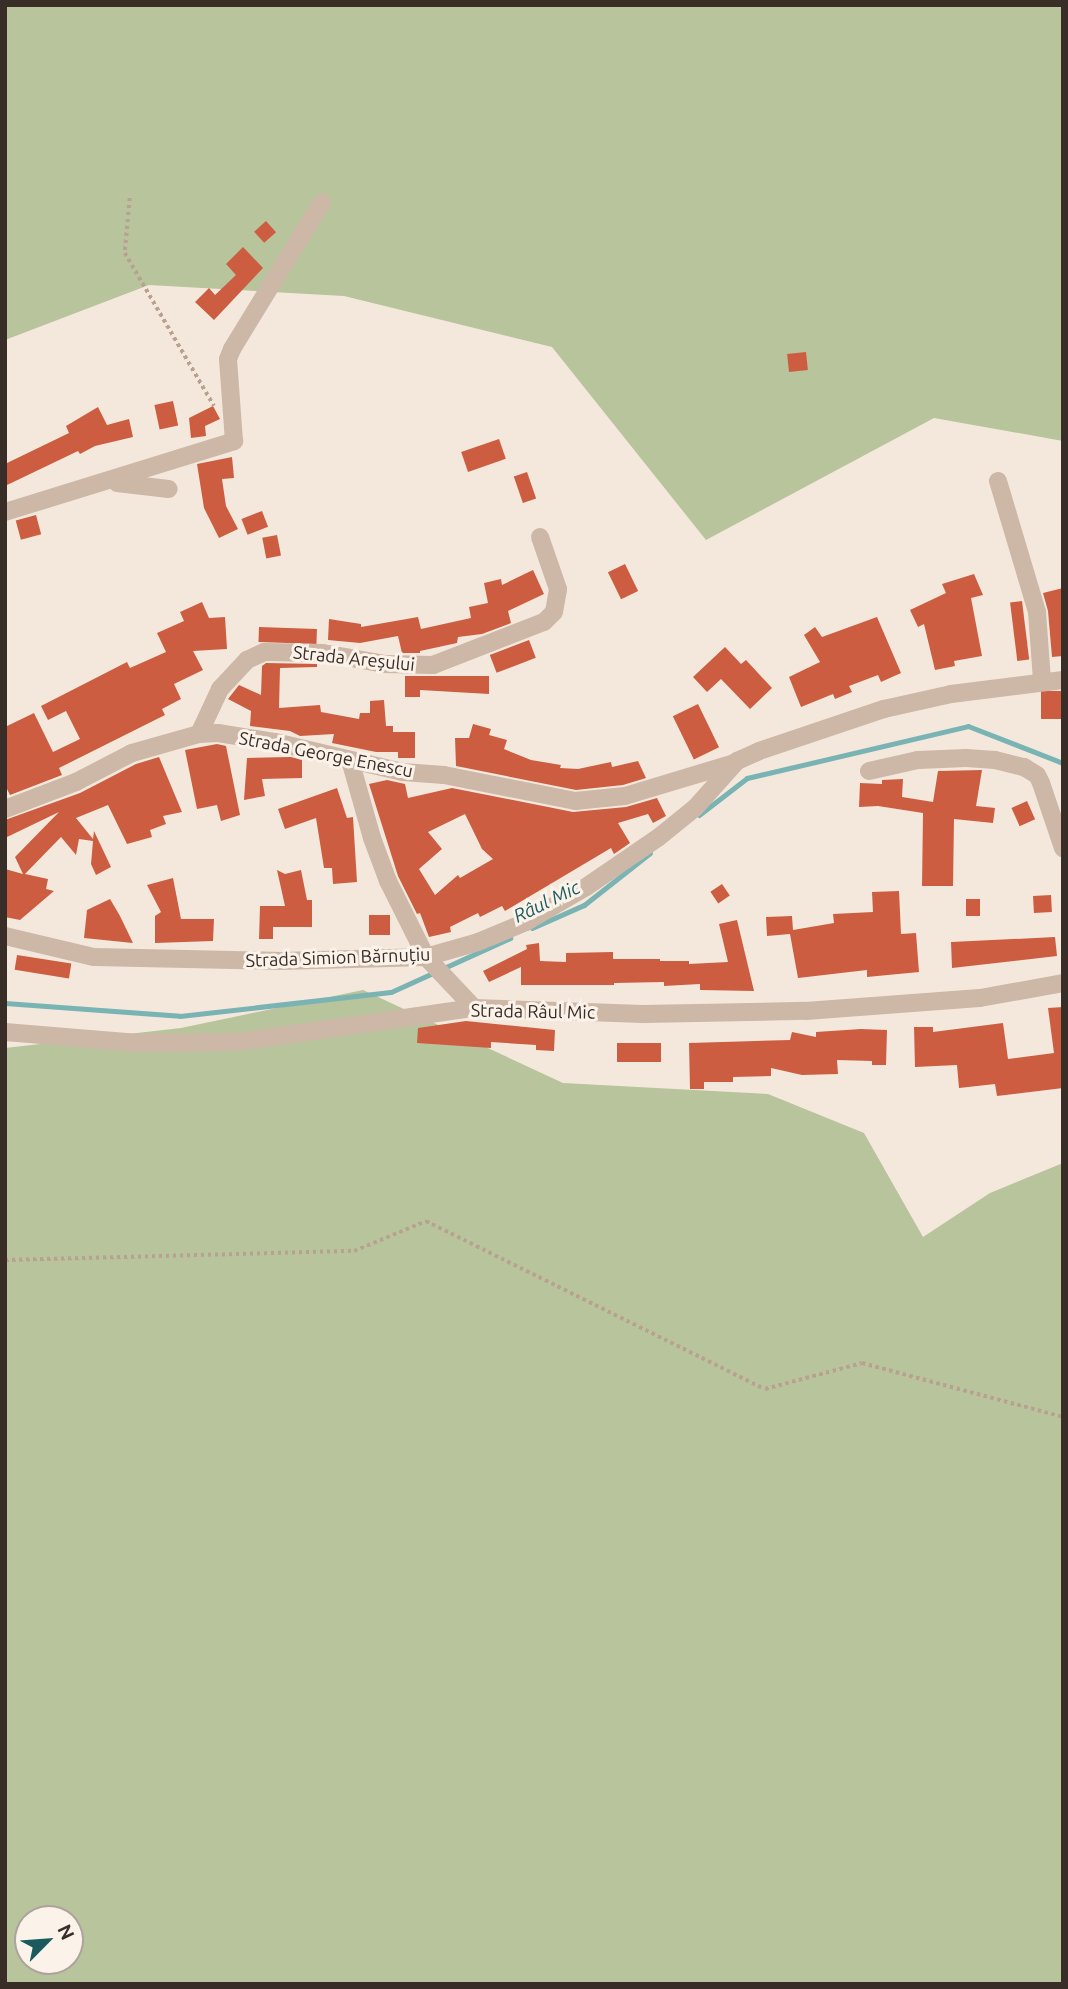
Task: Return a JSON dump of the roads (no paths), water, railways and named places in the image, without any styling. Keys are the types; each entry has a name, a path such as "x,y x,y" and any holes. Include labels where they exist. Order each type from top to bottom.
{"street":[{"path":"5,512 234,441 228,359 322,202"},
{"path":"998,481 1037,612 1042,680"},
{"path":"106,482 169,489"},
{"name":"Strada Areșului","path":"199,734 220,689 247,660 264,652 323,653 384,664 433,665 544,622 554,612 558,589 540,537"},
{"name":"Strada Simion Bărnuțiu","path":"5,936 94,957 430,961 526,922 586,887 659,837 695,808 737,761 820,728 884,709 951,694 1042,680 1063,680"},
{"name":"Strada George Enescu","path":"5,809 76,782 132,753 199,734 218,733 275,742 350,760 575,801 598,801 656,788 737,761"},
{"path":"869,771 918,760 966,758 1024,767 1037,775 1041,783 1063,848"},
{"path":"350,760 384,870 430,961 474,1009"},
{"name":"Strada Râul Mic","path":"5,1032 139,1043 237,1042 474,1009 643,1014 806,1011 980,998 1063,983"}],"waterway":[{"name":"Râul Mic","path":"699,815 747,778 968,726 1063,763"},
{"name":"Râul Mic","path":"532,928 584,905 650,853"},
{"name":"Râul Mic","path":"5,1003 180,1016 391,992 510,938"}]}
